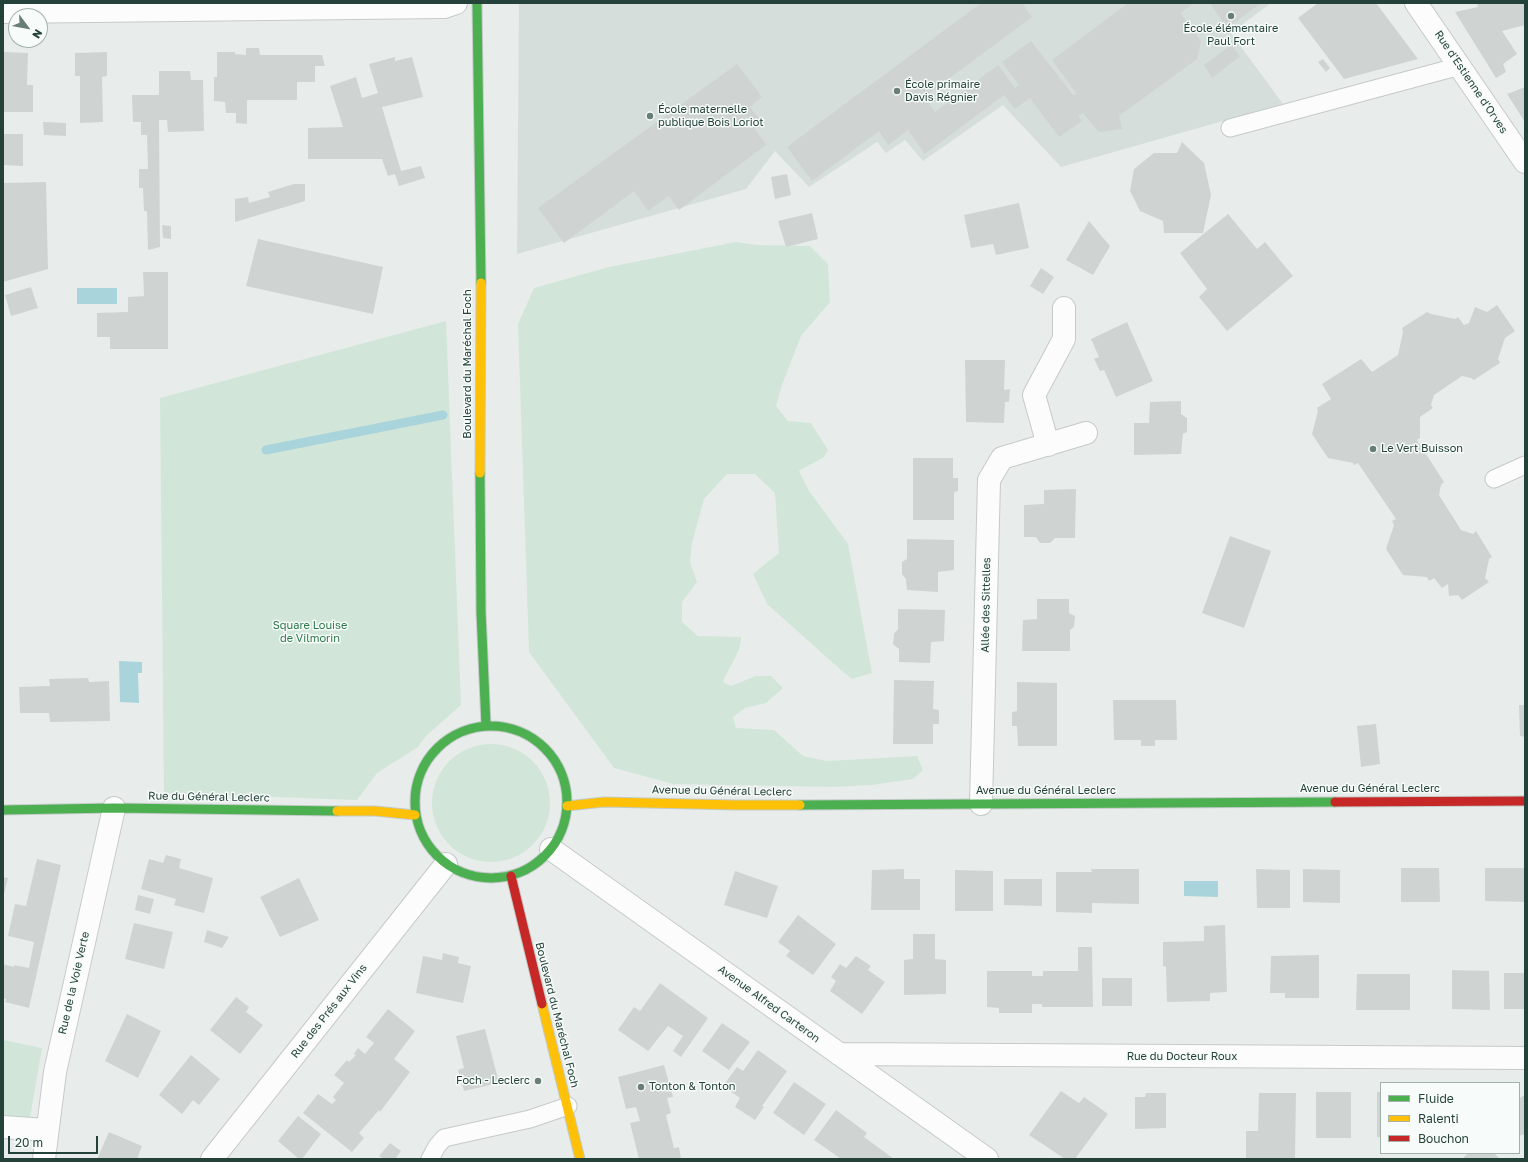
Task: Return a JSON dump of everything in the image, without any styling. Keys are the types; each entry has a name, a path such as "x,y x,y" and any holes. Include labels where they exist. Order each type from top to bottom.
{"street":[{"path":"3,12 444,7 456,3"},
{"name":"Boulevard du Maréchal Foch","path":"477,3 482,640 486,725"},
{"name":"Rue d'Estienne d'Orves","path":"1416,3 1525,162"},
{"path":"1048,445 1034,395 1064,339 1064,308"},
{"name":"Allée des Sittelles","path":"981,804 989,480 1002,458 1086,433"},
{"path":"486,725 512,728 535,739 553,757 564,780 567,806 563,829 551,849 533,866 511,876 488,879 466,874 446,864 432,850 421,834 415,815 418,777 438,746 460,731 486,725"},
{"name":"Avenue du Général Leclerc","path":"567,806 604,802 735,805 1525,801"},
{"name":"Rue du Général Leclerc","path":"3,810 114,808 375,811 415,815"},
{"name":"Rue de la Voie Verte","path":"44,1159 55,1072 114,808"},
{"name":"Avenue Alfred Carteron","path":"551,849 987,1159"},
{"name":"Rue des Prés aux Vins","path":"212,1159 446,864"},
{"name":"Boulevard du Maréchal Foch","path":"511,876 580,1159"},
{"name":"Rue du Docteur Roux","path":"839,1054 1525,1058"},
{"path":"3,1127 47,1130"}],"lane":[{"path":"1230,128 1460,66"},
{"path":"1494,479 1525,465"},
{"path":"430,1159 436,1146 444,1138 530,1119 568,1106"}],"shaded area":[{"path":"519,3 1271,3 1231,33 1283,104 1061,167 1003,105 923,161 905,140 886,153 877,142 809,187 775,151 746,189 517,254"}],"green space":[{"path":"736,242 757,245 810,246 828,264 830,302 801,336 782,385 776,406 788,421 811,423 828,450 824,457 799,471 809,491 848,544 872,673 852,679 767,604 753,574 779,553 775,493 755,474 727,474 704,499 692,543 690,562 697,582 682,602 682,622 698,636 741,637 737,654 723,682 731,686 756,676 771,676 783,688 766,703 745,708 733,717 736,728 774,730 803,756 827,761 917,756 923,770 913,779 872,785 833,787 673,784 614,768 529,652 518,324 534,288 609,267"},
{"name":"Square Louise de Vilmorin","path":"446,321 461,705 426,736 418,747 377,773 357,800 164,793 160,398"},
{"path":"491,744 502,745 514,749 533,761 545,780 549,792 549,814 545,826 533,845 514,857 502,861 491,862 480,861 468,857 449,845 437,826 433,814 432,803 433,792 437,780 449,761 468,749 480,745"},
{"path":"3,1040 42,1048 30,1118 3,1116"}],"water":[{"path":"77,288 117,288 117,304 77,304"},
{"path":"119,661 142,662 142,673 138,673 139,703 120,702"},
{"path":"1184,881 1218,881 1218,897 1184,896"}],"building":[{"path":"981,3 1022,3 1032,17 924,97 935,112 998,65 1015,88 1019,85 1002,62 1031,41 1073,95 1077,94 1052,60 1128,3 1192,3 1193,4 1180,13 1201,41 1197,59 1119,116 1122,129 1099,132 1083,113 1078,116 1082,121 1059,137 1030,98 1015,109 1004,95 925,154 908,130 888,145 879,131 812,181 787,147"},
{"name":"École élémentaire Paul Fort","path":"1210,3 1261,3 1227,28"},
{"path":"1318,3 1376,3 1418,59 1344,79 1298,18"},
{"path":"1477,3 1525,3 1525,25 1502,31 1517,54 1503,64 1506,72 1496,78 1455,12 1478,7"},
{"path":"1231,45 1240,56 1212,78 1204,65"},
{"path":"246,48 259,48 260,55 322,55 325,66 315,66 315,82 297,82 297,100 247,100 247,124 236,123 236,113 226,113 225,102 214,101 214,77 217,77 217,52 235,52 235,54 246,55"},
{"path":"3,52 28,53 27,85 33,85 33,112 3,112"},
{"path":"107,52 107,76 102,77 103,122 80,123 80,76 75,76 75,53"},
{"path":"395,57 395,61 412,57 423,97 382,107 401,171 421,166 425,178 399,186 395,174 388,176 382,159 308,159 308,128 343,127 330,86 356,77 362,98 378,93 369,64"},
{"path":"1323,59 1330,68 1326,72 1318,62"},
{"name":"École maternelle publique Bois Loriot","path":"737,64 762,97 750,107 760,120 753,126 766,145 679,210 669,196 648,211 634,191 564,243 538,208"},
{"path":"159,71 190,71 191,80 203,80 204,131 168,132 167,120 159,120 160,247 148,250 147,211 144,211 143,188 139,188 139,169 148,169 147,135 141,135 141,122 133,122 132,95 159,95"},
{"path":"1525,87 1525,122 1507,94"},
{"path":"43,122 66,123 66,136 44,135"},
{"path":"3,134 23,134 23,166 3,165"},
{"path":"1182,142 1204,163 1211,195 1203,233 1164,233 1163,221 1140,211 1130,191 1134,169 1154,153 1177,153"},
{"path":"787,174 791,195 775,199 771,177"},
{"path":"46,182 48,269 3,282 3,183"},
{"path":"294,184 305,184 305,201 235,222 235,199 248,197 249,203 270,197 268,192"},
{"path":"1019,203 1029,248 996,255 993,244 971,248 964,215"},
{"path":"812,213 818,239 786,247 778,221"},
{"path":"1228,214 1257,249 1265,242 1293,276 1227,331 1199,297 1207,289 1180,253"},
{"path":"1089,221 1110,246 1093,275 1066,260"},
{"path":"162,225 171,226 171,239 163,238"},
{"path":"258,239 383,267 373,314 246,286"},
{"path":"1041,268 1054,277 1043,294 1030,286"},
{"path":"143,272 168,272 168,349 110,349 110,337 97,337 97,313 128,312 128,297 144,296"},
{"path":"31,287 38,308 11,316 5,295"},
{"name":"Le Vert Buisson","path":"1497,305 1515,331 1505,338 1498,359 1500,363 1474,380 1462,376 1434,395 1431,405 1433,408 1420,417 1420,438 1417,440 1444,482 1441,485 1439,495 1461,530 1473,534 1476,531 1492,557 1489,559 1485,578 1489,582 1462,600 1458,595 1449,596 1448,584 1442,588 1434,578 1429,581 1427,577 1403,575 1386,549 1394,525 1392,521 1396,519 1358,463 1354,465 1353,463 1328,458 1312,434 1318,411 1317,408 1331,399 1322,384 1361,359 1372,372 1398,355 1403,332 1402,328 1427,312 1455,319 1458,317 1464,325 1469,323 1475,307 1487,312"},
{"path":"1127,322 1153,381 1116,397 1104,370 1100,371 1094,359 1099,357 1091,339"},
{"path":"965,360 1005,360 1004,390 1010,389 1009,402 1005,402 1004,423 966,422"},
{"path":"1181,401 1181,414 1187,418 1187,432 1183,434 1181,454 1134,455 1134,423 1149,423 1150,402"},
{"path":"913,458 953,458 953,478 958,478 958,491 954,492 954,520 913,520"},
{"path":"1076,489 1075,538 1055,538 1050,543 1040,543 1036,537 1024,537 1024,505 1044,504 1044,490"},
{"path":"1230,536 1271,551 1244,628 1202,613"},
{"path":"907,539 954,540 954,570 938,572 938,592 907,590 906,579 902,574 902,562 907,559"},
{"path":"1037,599 1069,599 1069,613 1075,616 1074,627 1070,630 1070,651 1022,651 1023,620 1037,619"},
{"path":"898,609 945,610 944,641 931,642 930,663 899,662 899,649 893,644 894,634 898,629"},
{"path":"88,678 89,682 109,681 110,721 50,722 49,713 20,713 19,687 50,686 49,679"},
{"path":"894,680 934,681 933,709 939,710 939,724 933,724 933,744 893,744"},
{"path":"1017,682 1057,683 1057,746 1018,746 1017,726 1012,726 1012,712 1017,711"},
{"path":"1113,700 1176,700 1177,740 1155,740 1155,746 1141,746 1141,740 1114,740"},
{"path":"1519,705 1525,705 1525,737 1520,736"},
{"path":"1376,724 1380,764 1361,767 1357,726"},
{"path":"166,855 181,859 179,868 213,878 204,913 174,905 176,899 141,889 149,859 163,863"},
{"path":"37,859 61,865 29,1008 5,1002 6,999 3,998 3,964 14,967 14,965 29,968 34,942 8,936 15,904 26,906"},
{"path":"1401,868 1439,868 1440,902 1401,902"},
{"path":"1485,868 1525,868 1525,902 1485,901"},
{"path":"904,869 904,879 920,879 920,910 871,910 872,870"},
{"path":"1091,869 1139,869 1139,904 1092,903 1092,913 1056,912 1056,872 1092,872"},
{"path":"1256,869 1290,870 1290,908 1257,908"},
{"path":"1303,869 1340,870 1340,903 1303,902"},
{"path":"955,870 993,871 993,911 955,911"},
{"path":"735,871 778,886 767,918 724,905"},
{"path":"3,877 8,878 4,894 3,894"},
{"path":"299,878 319,920 280,937 260,897"},
{"path":"1004,879 1042,879 1042,906 1004,905"},
{"path":"138,895 154,899 150,914 135,910"},
{"path":"798,915 836,944 813,975 786,956 790,951 778,942"},
{"path":"134,923 173,932 164,969 125,959"},
{"path":"1225,925 1227,992 1210,993 1210,1001 1167,1002 1166,967 1163,966 1163,942 1204,941 1204,926"},
{"path":"207,930 229,937 222,948 204,942"},
{"path":"913,934 935,934 935,959 946,960 946,994 904,995 904,960 913,959"},
{"path":"1078,947 1092,947 1093,1007 1042,1007 1042,1004 1032,1004 1032,1013 999,1013 999,1008 987,1007 987,971 1032,971 1032,976 1043,976 1043,971 1078,971"},
{"path":"443,953 459,957 458,963 471,966 463,1003 416,993 423,956 442,960"},
{"path":"1319,955 1319,998 1285,998 1285,993 1270,993 1271,956"},
{"path":"856,956 871,966 868,970 885,982 862,1014 830,991 836,981 831,977 840,964 846,968"},
{"path":"1452,970 1489,971 1490,1010 1452,1009"},
{"path":"1504,973 1525,973 1525,1009 1504,1009"},
{"path":"1357,974 1410,974 1410,1010 1356,1010"},
{"path":"1102,978 1132,978 1132,1006 1102,1006"},
{"path":"660,983 708,1018 681,1057 673,1051 683,1036 668,1026 648,1051 618,1030 634,1007 640,1011"},
{"path":"236,997 249,1007 246,1012 263,1025 240,1054 210,1030"},
{"path":"388,1009 415,1031 394,1059 410,1072 380,1112 379,1110 359,1133 364,1138 352,1152 303,1113 318,1094 332,1104 336,1100 333,1097 344,1083 334,1075 347,1060 349,1062 356,1055 354,1054 358,1048 365,1054 374,1043 366,1037"},
{"path":"127,1014 161,1031 138,1078 105,1061"},
{"path":"722,1023 750,1042 729,1070 702,1051"},
{"path":"485,1029 499,1083 464,1091 458,1070 464,1068 456,1036"},
{"path":"758,1050 787,1071 762,1106 764,1107 755,1120 735,1107 740,1098 723,1086 737,1067 743,1071"},
{"path":"191,1055 220,1079 199,1105 193,1100 182,1114 159,1095"},
{"path":"664,1065 673,1097 667,1098 671,1113 666,1115 674,1148 679,1147 681,1159 639,1159 630,1123 640,1121 636,1107 626,1109 618,1077"},
{"path":"794,1082 826,1104 804,1135 773,1113"},
{"path":"1061,1091 1079,1103 1084,1097 1108,1114 1075,1159 1065,1159 1029,1135"},
{"path":"1316,1092 1351,1092 1351,1138 1316,1138"},
{"path":"1377,1092 1380,1092 1380,1137 1377,1137"},
{"path":"1146,1093 1166,1093 1166,1128 1135,1129 1135,1097 1145,1097"},
{"path":"1259,1093 1296,1093 1295,1159 1246,1159 1246,1131 1258,1131"},
{"path":"1525,1095 1525,1134 1520,1136 1520,1098"},
{"path":"836,1110 867,1133 864,1137 894,1159 841,1159 814,1140"},
{"path":"298,1116 321,1134 302,1159 299,1159 278,1141"},
{"path":"109,1132 142,1146 137,1159 97,1159"},
{"path":"390,1143 401,1151 395,1159 384,1159 379,1156"},
{"path":"1467,1154 1495,1154 1500,1159 1464,1159 1463,1158"}],"waterway":[{"path":"266,450 443,415"}],"traffic: fast":[{"path":"477,3 481,283"},
{"path":"480,473 481,612 486,725"},
{"path":"484,726 498,726 513,729 527,735 545,748 558,766 564,780 567,802 564,824 558,838 545,856 527,869 513,875 498,878 484,878 469,875 455,869 443,861 432,850 424,838 418,824 415,809 415,795 418,780 424,766 432,754 443,743 455,735 469,729 484,726"},
{"path":"800,805 1335,802"},
{"path":"3,810 114,808 337,811"}],"traffic: slow":[{"path":"480,473 481,283"},
{"path":"567,806 604,802 800,805"},
{"path":"337,811 375,811 415,815"},
{"path":"542,1004 580,1159"}],"traffic: jam":[{"path":"1335,802 1525,801"},
{"path":"511,876 542,1004"}],"place":[{"name":"École élémentaire Paul Fort","path":"1231,16"},
{"name":"École primaire Davis Régnier","path":"897,91"},
{"name":"École maternelle publique Bois Loriot","path":"650,116"},
{"name":"Le Vert Buisson","path":"1373,449"},
{"name":"Foch - Leclerc","path":"538,1081"},
{"name":"Tonton & Tonton","path":"641,1087"}]}
